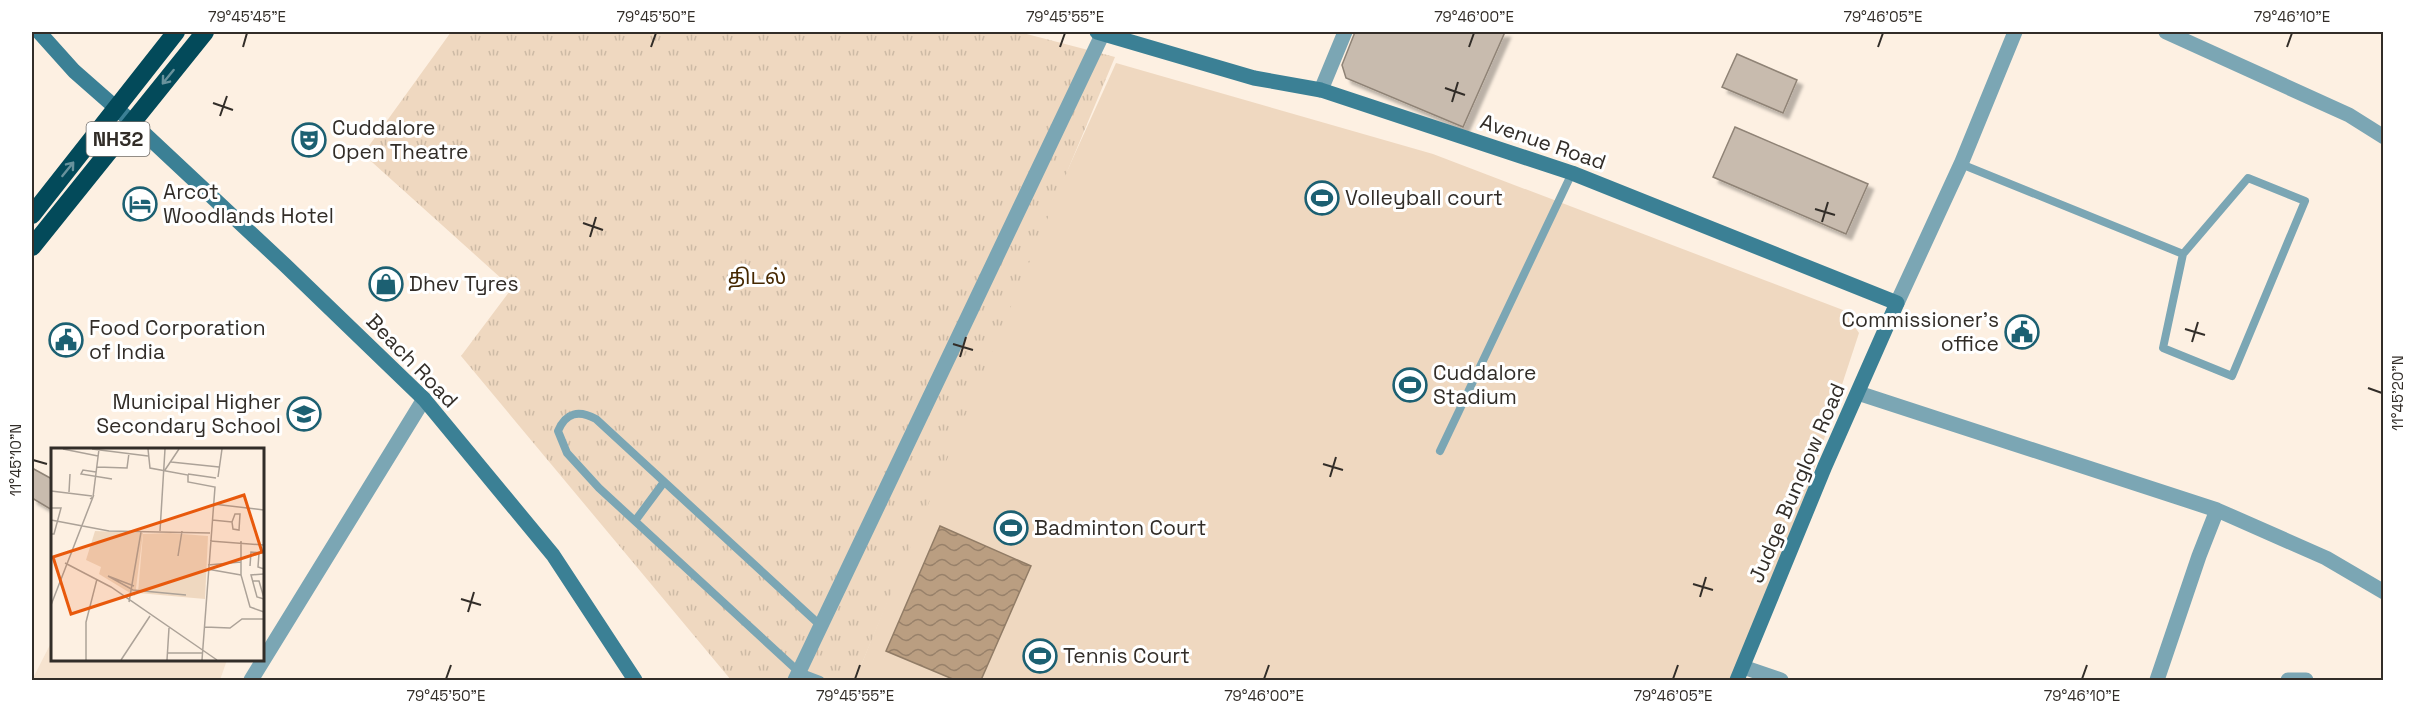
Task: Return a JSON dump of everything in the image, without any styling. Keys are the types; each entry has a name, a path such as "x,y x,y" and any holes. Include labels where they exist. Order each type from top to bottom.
{"highway":[{"name":"NH32","path":"32,215 176,32"},
{"name":"NH32","path":"32,247 205,32"}],"street":[{"name":"Beach Road","path":"39,32 74,71 132,122 424,399 554,555 635,681"},
{"path":"797,676 1100,32"},
{"name":"Avenue Road","path":"1100,32 1254,78 1322,90 1572,173 1897,303"},
{"path":"1322,90 1345,32"},
{"path":"1897,303 1961,164 2015,32"},
{"path":"2166,32 2195,37 2349,116 2384,137"},
{"name":"Judge Bunglow Road","path":"1740,674 1897,303"},
{"path":"1858,393 2217,510 2326,558 2384,592"},
{"path":"264,660 424,399"},
{"path":"2157,681 2217,510"},
{"path":"251,681 263,661"},
{"path":"1740,674 1781,681"},
{"path":"2288,681 2306,681"}],"lane":[{"path":"1961,164 2182,254"},
{"path":"1440,451 1572,173"},
{"path":"2248,178 2305,201 2232,376 2163,348 2182,254 2248,178"},
{"path":"820,681 797,676 599,488 567,453 558,431 562,422 568,416 578,413 596,419 821,626"},
{"path":"635,521 664,482"}],"shaded area":[{"path":"51,643 51,661 227,661 220,680 32,680"}],"green space":[{"name":"திடல்","path":"451,32 1019,32 1115,57 855,680 731,680 461,356 512,288 363,154"},
{"name":"Cuddalore Stadium","path":"1116,63 1433,154 1843,310 1859,333 1783,564 1736,680 855,680 1025,264"}],"water":[{"path":"940,526 1031,566 981,680 955,680 886,651"}],"building":[{"path":"1355,32 1505,32 1463,127 1346,78 1342,65"},
{"path":"1737,54 1797,80 1783,113 1722,87"},
{"path":"1735,127 1868,184 1846,234 1713,177"},
{"path":"32,468 51,478 51,509 32,498"}],"place":[{"name":"Cuddalore Open Theatre","path":"309,140"},
{"name":"Volleyball court","path":"1322,198"},
{"name":"Arcot Woodlands Hotel","path":"140,204"},
{"name":"Dhev Tyres","path":"386,284"},
{"name":"Commissioner's office","path":"2022,332"},
{"name":"Food Corporation of India","path":"66,340"},
{"name":"Cuddalore Stadium","path":"1410,385"},
{"name":"Municipal Higher Secondary School","path":"304,414"},
{"name":"Badminton Court","path":"1011,528"},
{"name":"Tennis Court","path":"1040,656"}]}
